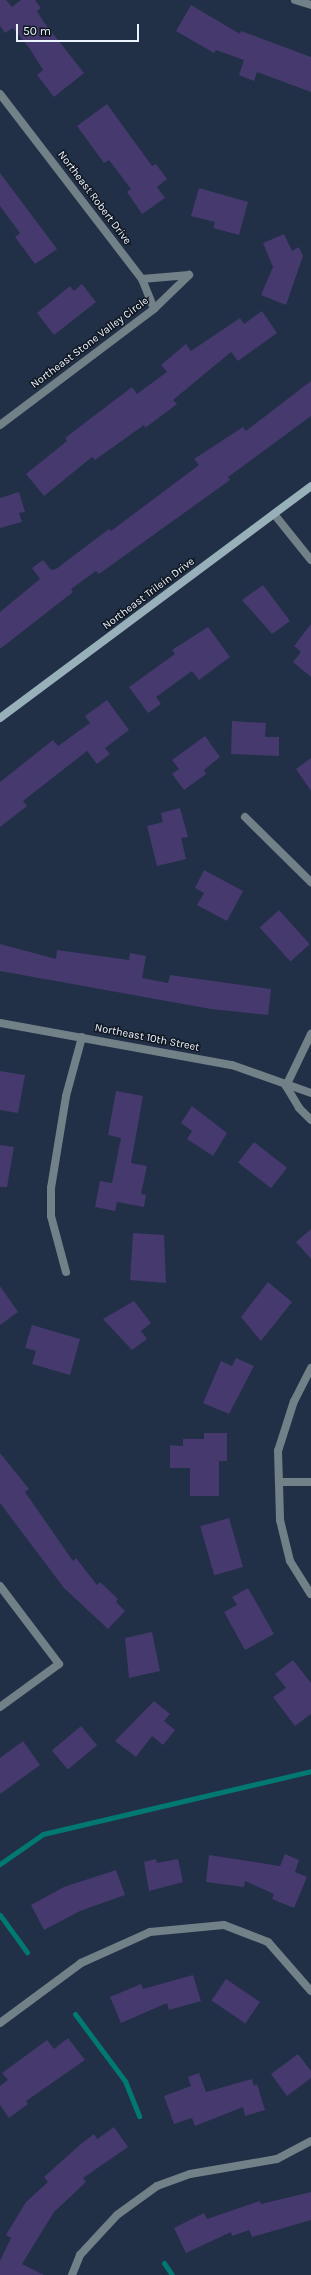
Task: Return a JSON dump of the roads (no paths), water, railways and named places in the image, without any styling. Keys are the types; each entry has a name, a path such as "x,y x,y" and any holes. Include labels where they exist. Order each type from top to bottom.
{"street":[{"path":"295,0 311,5"},
{"name":"Northeast Robert Drive","path":"0,94 142,279 154,309"},
{"name":"Northeast Stone Valley Circle","path":"0,425 154,309 189,275 142,279"},
{"name":"Northeast Trilein Drive","path":"0,718 311,486"},
{"path":"274,514 311,560"},
{"path":"245,817 311,882"},
{"name":"Northeast 10th Street","path":"0,1023 232,1065 286,1086 311,1093"},
{"path":"311,1034 286,1086 299,1108 311,1120"},
{"path":"66,1272 52,1216 51,1188 66,1096 82,1037"},
{"path":"311,1368 294,1401 278,1451 280,1520 290,1561 311,1594"},
{"path":"279,1482 311,1482"},
{"path":"0,1586 59,1664 0,1707"},
{"path":"0,2023 81,1963 150,1932 224,1925 268,1942 311,1991"},
{"path":"72,2275 80,2255 117,2215 157,2186 190,2174 276,2159 311,2141"}],"waterway":[{"path":"0,1864 43,1834 311,1771"},
{"path":"0,1915 27,1952"},
{"path":"75,2014 125,2081 139,2116"},
{"path":"164,2263 172,2275"}]}
